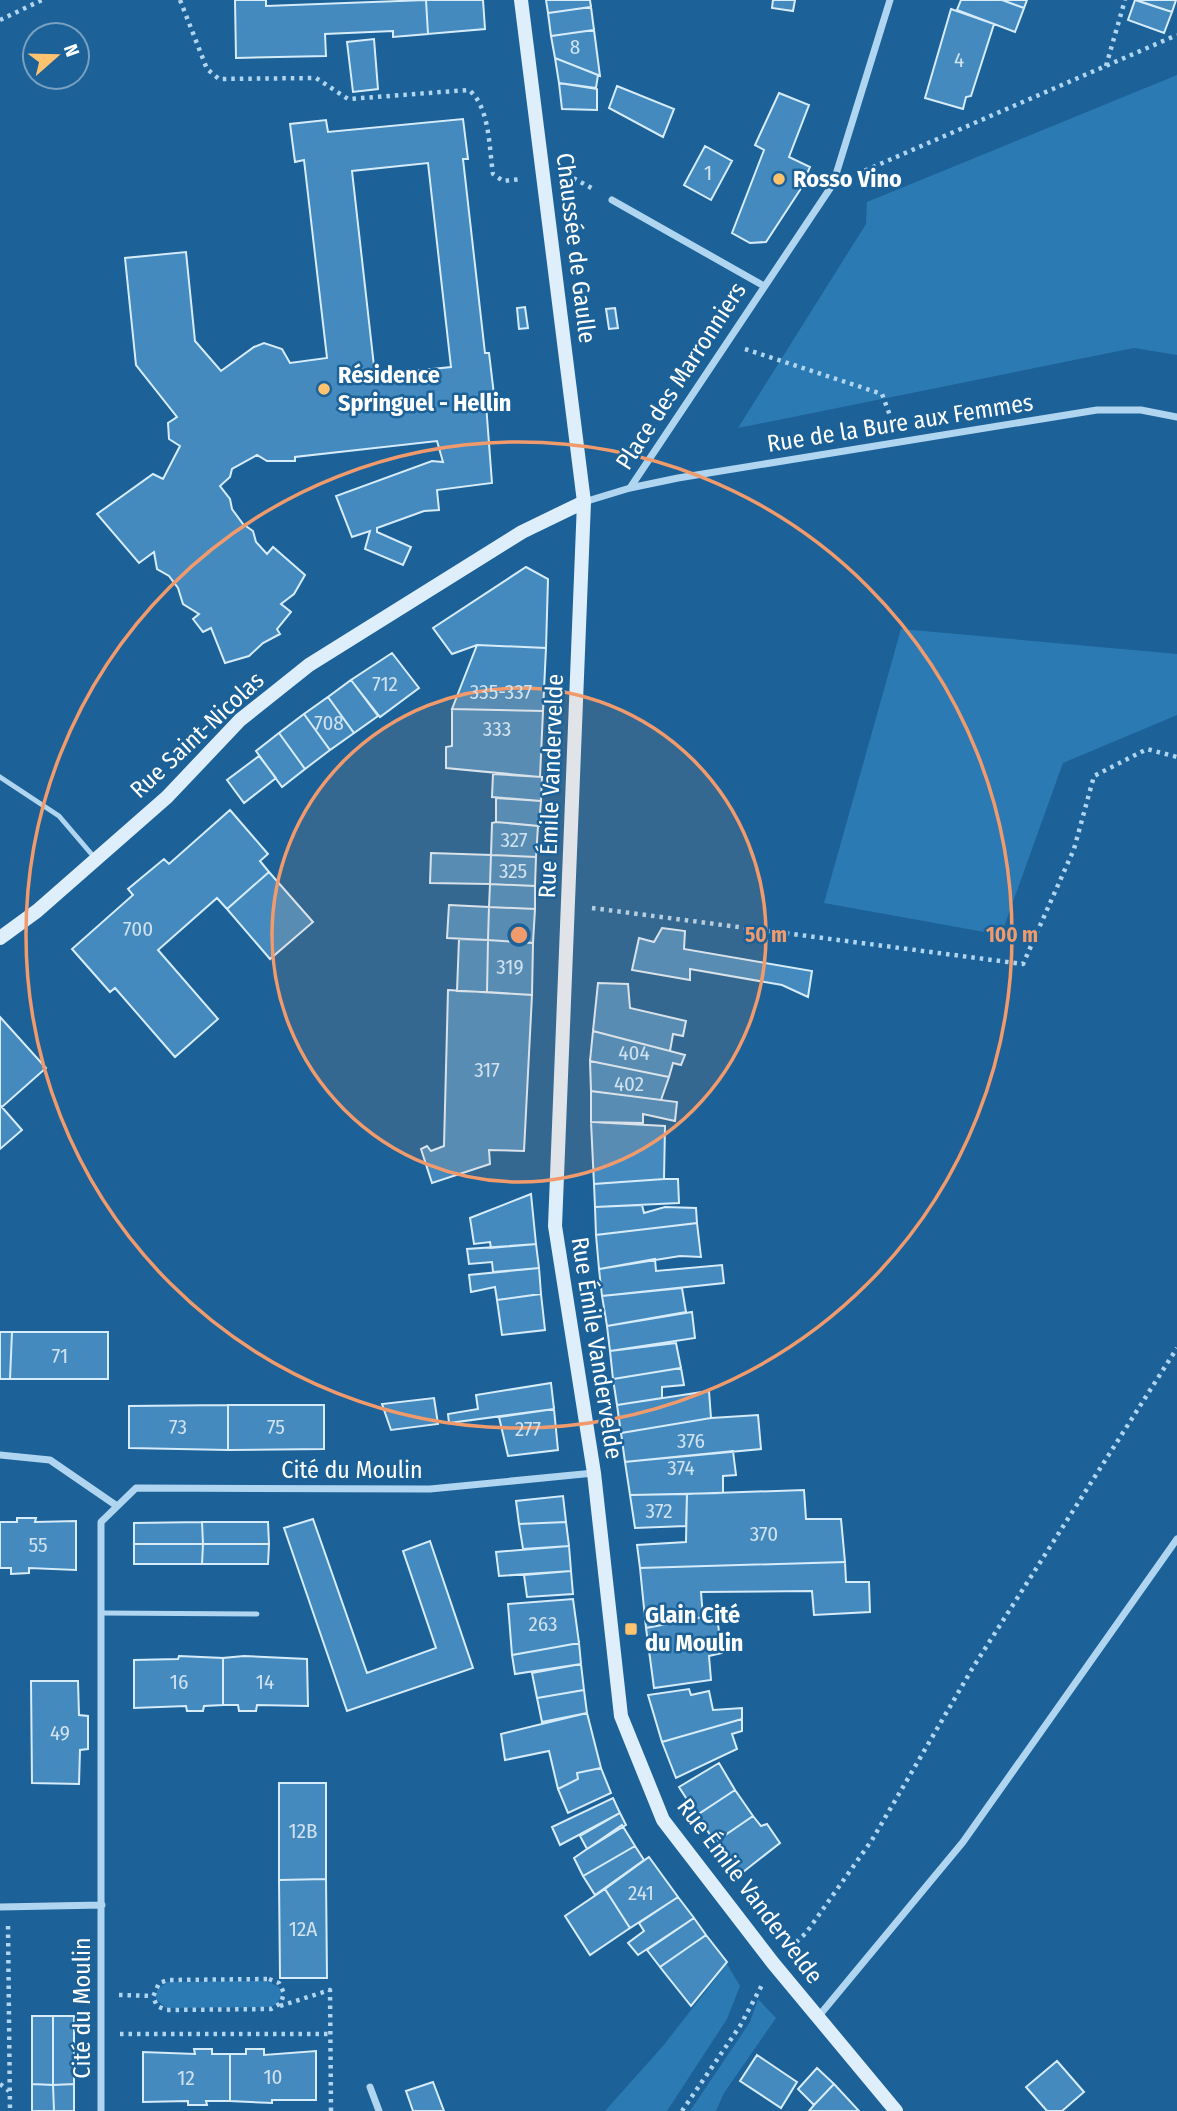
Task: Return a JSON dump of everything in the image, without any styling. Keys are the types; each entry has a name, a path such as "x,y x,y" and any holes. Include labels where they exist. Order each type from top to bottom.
{"main road":[{"name":"Chaussée de Gaulle","path":"521,0 584,502"},
{"name":"Rue Saint-Nicolas","path":"0,938 37,911 167,797 240,720 309,665 522,532 584,502"},
{"name":"Rue Émile Vandervelde","path":"584,502 570,905 555,1226 594,1473 621,1716 663,1820 773,1963 895,2111"}],"street":[{"path":"764,286 833,184 890,0"},
{"name":"Place des Marronniers","path":"584,502 630,488 764,286 612,200"},
{"name":"Rue de la Bure aux Femmes","path":"630,488 1097,410 1141,410 1177,416"},
{"path":"0,1455 50,1460 117,1506"},
{"name":"Cité du Moulin","path":"101,2111 101,1522 136,1488 430,1489 594,1473"},
{"path":"817,2017 963,1842 1177,1539"},
{"name":"Cité du Moulin","path":"4,1907 102,1905"},
{"path":"370,2087 379,2111"}],"lane":[{"path":"0,777 59,816 96,859"},
{"path":"102,1613 257,1614"}],"path":[{"path":"0,20 42,0"},
{"path":"180,0 207,69 219,79 316,78 348,99 469,90 478,97 483,113 493,174 503,181 566,174 612,200"},
{"path":"1106,67 1125,0"},
{"path":"833,184 1177,35"},
{"path":"725,342 882,394 892,422"},
{"path":"570,905 1023,964 1074,849 1094,776 1147,749 1177,757"},
{"path":"682,2111 740,2026 773,1963 806,1933 872,1840 972,1669 1177,1348"},
{"path":"4,1907 10,2111"},
{"path":"276,2007 284,1993 279,1983 269,1979 168,1980 159,1983 153,1996 157,2006 166,2010 276,2007 330,1990 331,2111"},
{"path":"101,1995 153,1996"},
{"path":"101,2034 330,2034"},
{"path":"0,2084 10,2091"}],"shaded area":[{"path":"1177,75 1177,355 1134,348 738,428 866,224 867,202"},
{"path":"901,629 1177,654 1177,715 1063,763 1001,935 824,903"},
{"path":"727,1964 740,1986 727,2019 667,2111 605,2111 663,2046"},
{"path":"267,1981 279,1987 281,1993 279,2001 271,2007 166,2008 156,1999 157,1990 167,1982"},
{"path":"758,1999 776,2018 724,2093 716,2111 690,2111 750,2022"}],"building":[{"path":"235,0 266,0 266,6 426,0 428,34 393,37 393,31 325,34 326,56 236,58"},
{"path":"426,0 483,0 485,29 428,34"},
{"path":"546,0 590,0 591,7 548,13"},
{"path":"773,0 795,0 793,11 772,8"},
{"path":"961,0 1002,0 1024,8 1015,32 957,10"},
{"path":"1002,0 1027,0 1024,8"},
{"path":"1135,0 1172,12 1164,33 1128,20"},
{"path":"1136,0 1176,0 1172,12"},
{"path":"591,7 594,30 551,36 548,13"},
{"path":"951,9 994,24 971,96 966,97 963,109 925,98"},
{"path":"594,30 600,76 555,58 551,36"},
{"path":"374,39 378,89 353,92 347,42"},
{"path":"555,58 598,75 596,88 559,83"},
{"path":"559,83 597,89 597,110 562,109"},
{"path":"617,86 674,109 663,137 609,108"},
{"name":"Rosso Vino","path":"779,93 809,105 789,157 810,167 800,190 766,242 750,243 732,233 764,150 755,145"},
{"name":"Résidence Springuel - Hellin","path":"463,119 468,159 463,159 485,353 489,353 495,403 486,404 492,483 437,490 439,510 424,511 377,528 377,532 411,547 403,565 365,549 370,531 352,537 336,496 432,461 443,462 437,441 295,457 295,461 267,461 257,455 232,469 230,477 220,486 230,499 232,509 243,524 253,531 256,542 267,554 273,547 305,575 294,594 281,604 291,612 277,629 280,634 263,643 249,656 225,663 211,628 203,632 193,619 199,614 183,604 178,588 169,576 157,569 154,552 139,563 97,514 153,474 163,479 180,446 169,439 168,423 177,417 136,365 125,258 186,252 195,341 221,371 254,347 264,343 282,349 290,363 327,358 304,160 295,162 290,124 326,120 328,132","holes":["428,163 451,367 375,375 352,171"]},
{"path":"705,146 732,161 711,200 684,185"},
{"path":"525,307 528,328 519,329 517,308"},
{"path":"615,308 618,328 609,329 606,309"},
{"path":"526,567 548,579 546,648 477,645 452,654 433,628"},
{"path":"477,645 546,648 543,711 452,709"},
{"path":"392,653 419,688 380,717 351,680"},
{"path":"351,680 378,716 354,733 328,697"},
{"path":"328,697 354,733 330,750 304,714"},
{"path":"452,709 543,711 540,777 446,768 446,747 452,746"},
{"path":"304,714 330,750 305,769 279,733"},
{"path":"279,733 305,769 282,787 256,751"},
{"path":"259,756 276,778 244,803 227,780"},
{"path":"493,774 542,777 541,801 492,797"},
{"path":"496,798 541,801 539,826 496,822"},
{"path":"230,810 268,854 260,861 269,872 227,909 217,898 158,950 218,1019 175,1057 115,988 110,992 72,949 133,895 128,889 164,859 169,864"},
{"path":"492,823 538,826 536,857 491,855"},
{"path":"431,853 491,855 490,884 430,883"},
{"path":"491,855 536,857 535,886 490,884"},
{"path":"269,872 313,922 270,959 227,909"},
{"path":"490,884 535,886 535,909 489,907"},
{"path":"449,905 489,907 488,940 447,938"},
{"path":"489,907 535,909 533,943 488,940"},
{"path":"662,928 685,931 684,949 812,971 808,997 782,985 690,969 690,980 632,970 639,938 654,942"},
{"path":"459,939 488,940 487,992 457,991"},
{"path":"488,940 533,943 532,995 487,992"},
{"path":"598,983 628,984 630,1008 686,1021 683,1036 673,1034 670,1051 593,1031"},
{"path":"448,990 532,995 524,1151 489,1150 490,1164 432,1183 421,1149 427,1146 431,1151 444,1146"},
{"path":"0,1017 46,1068 2,1107 0,1105"},
{"path":"593,1031 685,1055 681,1065 673,1063 669,1077 590,1061"},
{"path":"590,1061 669,1077 661,1100 591,1091"},
{"path":"591,1091 677,1102 675,1121 643,1114 643,1123 591,1122"},
{"path":"0,1105 22,1130 0,1149"},
{"path":"591,1122 665,1126 664,1179 594,1184"},
{"path":"678,1179 679,1203 595,1207 594,1184"},
{"path":"531,1194 536,1244 491,1248 490,1242 474,1244 470,1218"},
{"path":"642,1205 644,1213 665,1207 696,1208 697,1223 596,1235 595,1207"},
{"path":"697,1223 701,1257 680,1256 599,1269 596,1235"},
{"path":"536,1244 539,1268 493,1272 492,1262 469,1264 467,1249"},
{"path":"655,1259 656,1271 722,1265 724,1283 602,1296 599,1269"},
{"path":"539,1268 541,1294 497,1300 495,1287 471,1292 469,1275"},
{"path":"682,1288 686,1312 607,1326 602,1296"},
{"path":"541,1294 545,1330 502,1335 497,1300"},
{"path":"692,1312 695,1338 610,1351 607,1326"},
{"path":"0,1332 12,1332 10,1379 0,1379"},
{"path":"12,1332 108,1332 108,1379 10,1379"},
{"path":"676,1343 681,1368 613,1379 610,1351"},
{"path":"681,1368 684,1385 662,1387 662,1398 617,1405 613,1379"},
{"path":"551,1383 554,1409 449,1423 448,1414 478,1409 476,1395"},
{"path":"709,1391 711,1418 621,1433 617,1405"},
{"path":"434,1398 438,1424 391,1430 382,1404"},
{"path":"228,1405 324,1405 324,1449 228,1450"},
{"path":"228,1405 228,1450 129,1448 129,1406"},
{"path":"554,1409 558,1450 508,1456 499,1417"},
{"path":"758,1415 761,1449 625,1462 621,1433 711,1418"},
{"path":"733,1451 736,1475 723,1476 723,1493 630,1495 625,1462"},
{"path":"804,1490 806,1519 841,1519 845,1562 640,1568 637,1545 686,1542 687,1494"},
{"path":"687,1494 686,1526 635,1528 630,1495"},
{"path":"563,1496 566,1522 519,1524 516,1501"},
{"path":"17,1518 36,1518 35,1522 76,1521 76,1570 29,1568 29,1573 11,1574 11,1568 0,1568 0,1522 17,1522"},
{"path":"313,1519 367,1673 436,1648 403,1551 430,1541 473,1668 347,1711 284,1528"},
{"path":"202,1522 268,1522 269,1544 203,1544"},
{"path":"202,1522 203,1544 134,1544 134,1523"},
{"path":"566,1522 569,1546 523,1549 519,1524"},
{"path":"134,1544 203,1544 202,1564 134,1564"},
{"path":"203,1544 269,1544 268,1564 202,1564"},
{"path":"569,1546 571,1571 499,1576 496,1552"},
{"path":"845,1562 846,1582 869,1582 870,1612 814,1615 812,1591 701,1592 703,1617 646,1628 640,1568"},
{"path":"571,1571 573,1594 527,1597 524,1575"},
{"path":"573,1599 579,1643 512,1655 508,1604"},
{"path":"703,1617 717,1617 722,1653 709,1656 711,1680 654,1688 646,1628"},
{"path":"579,1643 581,1664 515,1674 512,1655"},
{"path":"179,1656 223,1658 223,1705 204,1706 203,1711 187,1711 186,1706 134,1708 134,1660 178,1659"},
{"path":"244,1656 307,1659 308,1706 257,1705 256,1711 239,1711 238,1705 223,1705 223,1658"},
{"path":"581,1664 584,1690 537,1698 532,1673"},
{"path":"31,1681 78,1681 79,1715 88,1716 88,1749 80,1750 79,1784 32,1783"},
{"path":"689,1689 691,1695 709,1691 713,1710 742,1708 742,1719 662,1742 648,1695"},
{"path":"584,1690 587,1713 542,1722 537,1698"},
{"path":"587,1713 601,1768 577,1773 578,1779 558,1789 549,1751 505,1760 501,1734"},
{"path":"742,1719 742,1731 732,1734 737,1749 676,1778 662,1742"},
{"path":"719,1763 735,1790 697,1815 679,1787"},
{"path":"601,1768 611,1793 568,1813 558,1789 578,1779 577,1773"},
{"path":"279,1783 326,1783 326,1879 279,1880"},
{"path":"735,1790 753,1816 715,1842 697,1815"},
{"path":"613,1798 620,1813 560,1845 552,1827"},
{"path":"620,1813 626,1825 587,1849 580,1836"},
{"path":"753,1816 761,1826 767,1824 780,1843 738,1876 715,1842"},
{"path":"622,1825 635,1846 583,1876 574,1858"},
{"path":"635,1846 644,1860 595,1895 583,1876"},
{"path":"649,1857 678,1897 630,1928 605,1889"},
{"path":"326,1879 327,1978 280,1978 279,1880"},
{"path":"605,1889 630,1928 590,1955 565,1916"},
{"path":"678,1897 694,1918 638,1955 628,1943 644,1931 639,1923"},
{"path":"694,1918 706,1935 660,1967 647,1950"},
{"path":"706,1935 727,1962 691,2006 660,1967"},
{"path":"32,2016 53,2016 53,2085 32,2084"},
{"path":"53,2016 74,2016 74,2084 53,2085"},
{"path":"194,2049 212,2049 212,2054 230,2054 230,2101 206,2101 207,2105 188,2105 188,2101 143,2102 143,2052 195,2054"},
{"path":"246,2049 264,2049 264,2055 316,2051 316,2100 272,2100 272,2103 230,2101 230,2054 246,2054"},
{"path":"757,2055 797,2082 781,2108 740,2081"},
{"path":"1057,2061 1084,2092 1062,2111 1047,2111 1026,2087"},
{"path":"817,2068 834,2084 814,2105 798,2089"},
{"path":"433,2082 444,2111 413,2111 406,2091"},
{"path":"32,2084 53,2085 54,2111 32,2111"},
{"path":"74,2084 74,2111 54,2111 53,2085"},
{"path":"834,2084 859,2111 809,2111 814,2105"}],"place":[{"name":"Rosso Vino","path":"779,179"},
{"name":"Résidence Springuel - Hellin","path":"324,389"},
{"name":"Glain Cité du Moulin","path":"631,1629"}]}
